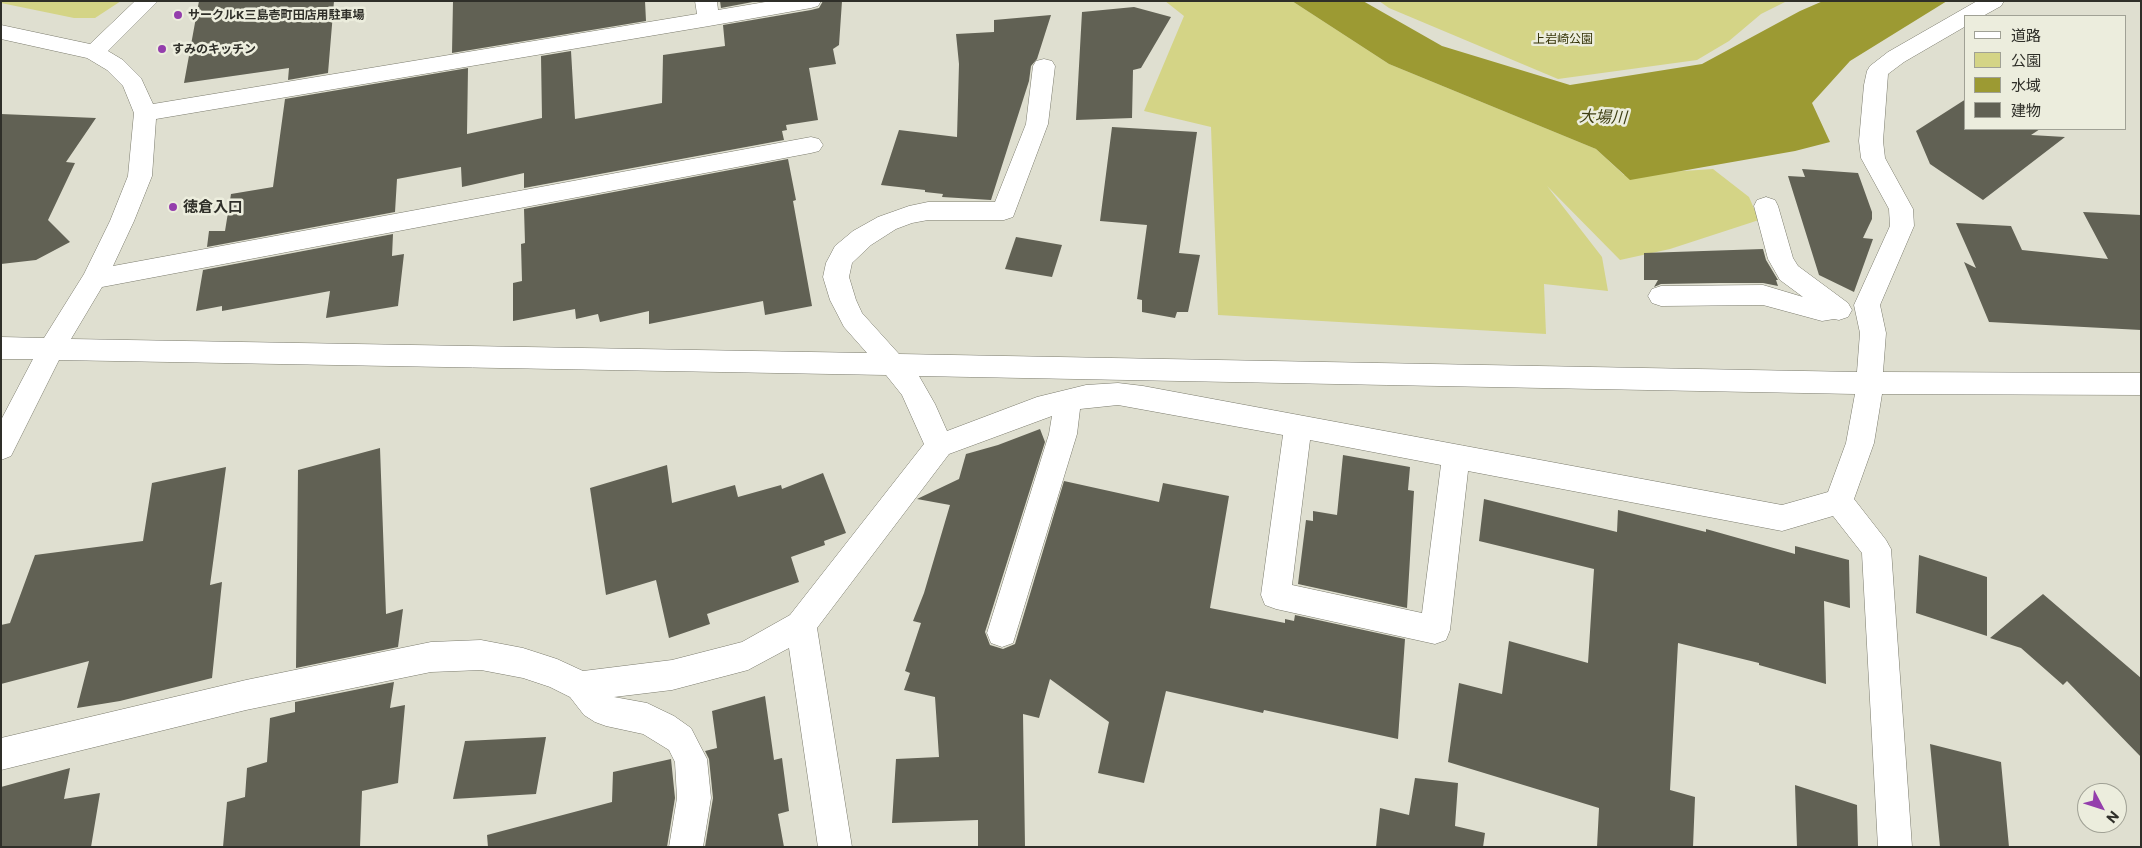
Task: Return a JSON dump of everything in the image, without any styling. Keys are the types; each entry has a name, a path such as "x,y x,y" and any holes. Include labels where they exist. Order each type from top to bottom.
{"street":[{"path":"94,52 148,1"},
{"path":"145,113 708,10 812,1"},
{"path":"1970,15 1994,1"},
{"path":"1839,502 1860,443 1868,398 1873,333 1867,305 1902,226 1901,209 1873,158 1871,141 1875,85 1878,71 1896,57 1964,18"},
{"path":"1,32 94,52 115,65 133,84 145,113 140,176 122,221 94,279 51,350 1,448"},
{"path":"939,446 925,412 912,388 854,320 843,300 836,277 839,263 844,253 862,238 887,223 909,215 928,211 1004,212 1037,124 1044,66"},
{"path":"94,279 812,145"},
{"path":"1766,206 1781,259 1789,272 1836,308 1873,333"},
{"path":"1661,296 1763,295 1809,309 1822,311 1836,308"},
{"path":"1,348 1868,383 2141,384"},
{"path":"582,686 672,675 748,655 801,625 939,446 1037,408 1086,396 1118,394 1143,397 1782,518 1839,502"},
{"path":"1002,634 1063,434 1068,400"},
{"path":"1298,426 1276,596 1435,630 1456,456"},
{"path":"1839,502 1876,549 1895,847"},
{"path":"801,625 835,847"},
{"path":"1,754 246,695 431,657 481,655 523,663 557,674 582,686 595,704 606,711 647,718 663,726 680,739 690,759 694,798 686,847"}],"green space":[{"path":"1,1 121,1 95,18 74,18 1,3"},
{"path":"1165,1 1292,1 1389,64 1596,149 1624,175 1713,169 1749,197 1759,220 1670,249 1620,260 1547,186 1602,257 1608,291 1544,284 1546,334 1218,315 1211,127 1144,111 1184,16"},
{"name":"上岩崎公園","path":"1379,1 1787,1 1761,14 1729,41 1697,60 1558,79 1389,8"}],"water":[{"name":"大場川","path":"1292,1 1363,1 1442,46 1570,85 1702,64 1800,11 1823,1 1947,1 1850,61 1812,103 1830,142 1795,151 1630,180 1596,149 1389,64"}],"building":[{"path":"199,1 334,1 328,73 288,80 289,68 184,83"},
{"path":"453,1 645,1 646,21 452,53"},
{"path":"720,1 758,1 721,8"},
{"path":"823,1 842,1 839,45 833,49 836,64 809,68 818,120 786,125 787,130 782,131 784,140 524,188 524,173 462,187 461,167 397,179 395,212 207,247 209,231 225,231 231,194 273,187 285,99 468,68 467,134 542,118 541,56 571,51 575,119 662,103 663,55 725,46 723,25 811,10 819,8"},
{"path":"1134,7 1171,17 1141,68 1133,70 1132,118 1076,120 1082,12"},
{"path":"1051,15 1037,59 1031,66 1029,81 991,200 942,197 943,194 925,192 925,190 881,185 899,130 957,137 959,64 956,34 994,32 994,20"},
{"path":"1964,100 1964,130 2038,130 2031,135 2065,137 1983,200 1930,164 1916,131"},
{"path":"1,114 96,118 66,162 75,163 48,220 70,242 36,260 1,264"},
{"path":"1112,127 1197,132 1179,253 1200,255 1188,312 1177,312 1175,318 1142,312 1142,300 1137,299 1147,225 1100,221"},
{"path":"788,159 796,200 793,201 812,306 765,315 763,301 649,324 649,311 600,322 598,314 576,319 575,309 513,321 513,283 522,281 521,244 525,243 524,209"},
{"path":"1802,169 1858,173 1872,212 1872,219 1863,238 1873,239 1854,292 1819,275 1788,176 1805,177"},
{"path":"2083,212 2141,215 2141,330 1989,322 1964,262 1976,268 1956,223 2011,226 2022,250 2108,259"},
{"path":"393,234 392,256 404,254 398,306 326,318 330,291 222,311 222,306 196,311 203,270"},
{"path":"1016,237 1062,245 1052,277 1005,269"},
{"path":"1763,249 1766,260 1778,280 1776,280 1778,286 1763,283 1719,283 1661,284 1654,287 1658,280 1644,280 1644,253"},
{"path":"1040,429 1045,442 985,632 990,645 1003,649 1015,644 1064,481 1159,502 1163,483 1229,496 1210,608 1285,623 1285,619 1294,621 1295,615 1405,639 1398,739 1264,710 1263,713 1166,691 1144,783 1098,773 1109,722 1050,679 1039,718 1023,714 1025,847 978,847 978,820 892,823 896,759 939,757 935,697 904,690 910,673 905,671 921,623 913,621 924,593 950,505 917,499 959,479 966,454 998,445"},
{"path":"380,448 386,614 403,609 398,647 296,668 298,470"},
{"path":"1343,455 1410,467 1408,490 1414,491 1407,608 1298,584 1306,520 1313,521 1313,511 1337,515"},
{"path":"667,465 672,503 735,485 738,497 781,485 782,489 823,473 846,533 824,541 825,545 791,557 799,582 707,614 710,624 669,638 656,580 606,595 590,488"},
{"path":"226,467 210,585 222,582 212,678 120,701 77,708 89,661 1,684 1,625 10,623 35,555 143,541 152,483"},
{"path":"1484,499 1617,532 1618,510 1706,532 1706,529 1795,554 1795,546 1849,560 1850,608 1824,601 1826,684 1759,665 1759,663 1678,643 1670,790 1695,797 1693,847 1597,847 1599,808 1448,762 1459,683 1502,694 1509,641 1588,663 1594,569 1479,541"},
{"path":"1919,555 1987,577 1987,636 1916,613"},
{"path":"2043,594 2141,678 2141,757 2067,681 2063,685 2021,648 1990,638"},
{"path":"394,682 390,708 405,705 398,783 362,791 360,847 223,847 227,802 245,797 247,768 267,762 270,718 295,712 295,702"},
{"path":"765,696 774,760 782,758 789,811 778,814 784,847 705,847 713,798 709,759 705,751 717,748 712,711"},
{"path":"546,737 536,794 453,799 465,741"},
{"path":"1930,744 2001,762 2009,847 1940,847"},
{"path":"671,759 675,798 667,847 488,847 487,835 612,802 613,772"},
{"path":"70,768 64,799 100,793 91,847 1,847 1,787"},
{"path":"1415,778 1458,783 1455,826 1485,833 1483,847 1376,847 1380,808 1409,815"},
{"path":"1795,785 1857,805 1858,847 1797,847"}],"place":[{"name":"サークルK三島壱町田店用駐車場","path":"178,15"},
{"name":"すみのキッチン","path":"162,49"},
{"name":"徳倉入口","path":"173,207"}]}
